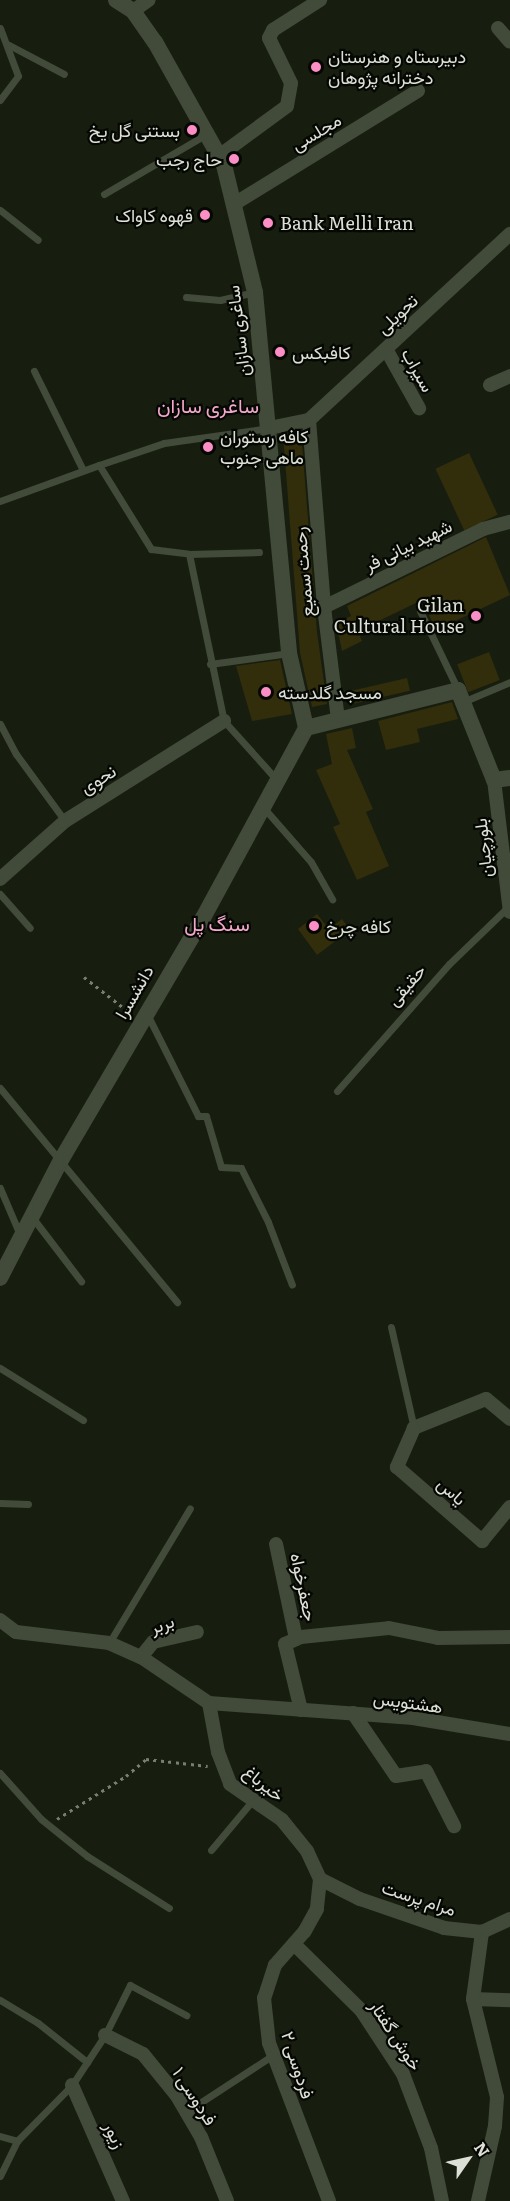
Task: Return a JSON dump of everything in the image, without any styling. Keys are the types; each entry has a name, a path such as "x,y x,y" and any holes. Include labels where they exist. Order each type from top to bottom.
{"street":[{"name":"ساغری سازان","path":"116,0 133,11 155,42 219,156 234,204 255,292 289,653 306,728"},
{"path":"133,11 148,0"},
{"path":"219,156 287,106 291,84 268,38 273,30 320,0"},
{"path":"498,28 510,42"},
{"name":"مجلسی","path":"234,204 418,91"},
{"name":"تحویلی","path":"309,420 510,234"},
{"name":"سیراب","path":"386,349 418,408"},
{"path":"490,385 510,376"},
{"path":"268,428 309,420"},
{"name":"رحمت سمیع","path":"309,420 324,607 338,720"},
{"name":"شهید بیانی فر","path":"324,607 483,529 510,522"},
{"path":"306,728 462,696 502,779"},
{"name":"نحوی","path":"0,879 65,821 224,721"},
{"name":"دانشسرا","path":"0,1278 12,1246 32,1217 61,1160 143,1016 203,918 306,728"},
{"name":"بلورچیان","path":"502,779 509,909"},
{"path":"414,1428 486,1399 510,1419"},
{"name":"یاس","path":"414,1428 397,1467 482,1541 510,1507"},
{"name":"جعفرخواه","path":"276,1544 296,1639"},
{"path":"0,1620 16,1632 109,1643 141,1657 209,1703"},
{"path":"301,1710 285,1644 296,1639 341,1630 390,1628 438,1638 510,1637"},
{"name":"بربر","path":"141,1657 153,1642 197,1632"},
{"name":"هشتویس","path":"209,1703 353,1713 510,1734"},
{"name":"خیرباغ","path":"209,1703 230,1784 282,1820 308,1851 320,1878"},
{"path":"353,1713 396,1776 426,1771 454,1826"},
{"name":"مرام پرست","path":"320,1878 360,1899 444,1929 482,1932 510,1919"},
{"name":"فردوسی ۲","path":"320,1878 317,1909 294,1944 275,1965 264,1998 273,2055 329,2201"},
{"path":"478,2201 495,2126 497,2097 473,1999 482,1932"},
{"name":"خوش گفتار","path":"294,1944 361,2010 403,2074 431,2148 442,2201"},
{"path":"473,1999 510,2000"},
{"name":"فردوسی ۱","path":"105,2035 143,2054 186,2112 201,2137 227,2201"},
{"name":"زیور","path":"72,2085 123,2201"}],"lane":[{"path":"0,28 9,45 18,76 0,100"},
{"path":"9,45 64,74"},
{"path":"104,194 207,134"},
{"path":"0,210 38,240"},
{"path":"186,297 220,300 255,292"},
{"path":"34,371 83,470"},
{"path":"0,501 164,443 268,428"},
{"path":"99,465 151,549 189,554 259,552"},
{"path":"189,554 210,664 224,721 277,780"},
{"path":"420,610 462,696 510,682"},
{"path":"210,664 289,653"},
{"path":"0,724 16,754 65,821"},
{"path":"263,807 311,862 332,900"},
{"path":"0,894 30,928"},
{"name":"حقیقی","path":"337,1091 448,964 509,909"},
{"path":"143,1016 198,1116 206,1116 221,1167 241,1168 292,1285"},
{"path":"0,1088 177,1302"},
{"path":"0,1188 12,1246"},
{"path":"32,1217 81,1281"},
{"path":"391,1327 414,1428"},
{"path":"0,1368 83,1420"},
{"path":"0,1503 28,1504"},
{"path":"109,1643 190,1508"},
{"path":"0,1773 48,1824 87,1856 169,1908"},
{"path":"211,1850 252,1801"},
{"path":"0,2176 16,2141 72,2085 105,2035 130,1985 186,2015"},
{"path":"0,2000 38,2023 87,2062"},
{"path":"186,2112 273,2055"},
{"path":"0,2136 16,2141"}],"path":[{"path":"84,977 143,1016"},
{"path":"48,1824 126,1776 146,1759 224,1768"}],"building":[{"path":"301,431 317,632 327,704 312,707 300,653 283,434"},
{"path":"469,453 498,515 464,530 435,469"},
{"path":"486,537 510,595 436,630 422,600 358,631 362,641 342,651 336,623 351,616 347,606"},
{"path":"489,652 500,680 468,692 457,664"},
{"name":"مسجد گلدسته","path":"280,660 292,714 252,721 236,666"},
{"path":"407,678 410,691 354,703 351,691"},
{"path":"452,702 458,719 417,729 420,742 386,750 378,721"},
{"path":"352,728 356,748 347,750 373,809 366,812 389,866 357,880 333,827 340,824 316,770 332,764 326,734"},
{"path":"317,914 329,929 342,919 350,930 317,955 298,929"}],"place":[{"name":"دبیرستاه و هنرستان دخترانه پژوهان","path":"316,67"},
{"name":"بستنی گل یخ","path":"192,130"},
{"name":"حاج رجب","path":"234,159"},
{"name":"قهوه کاواک","path":"205,215"},
{"name":"Bank Melli Iran","path":"268,223"},
{"name":"کافبکس","path":"280,352"},
{"name":"کافه رستوران ماهی جنوب","path":"208,447"},
{"name":"Gilan Cultural House","path":"476,616"},
{"name":"مسجد گلدسته","path":"266,692"},
{"name":"کافه چرخ","path":"314,926"}],"district":[{"name":"ساغری سازان","path":"208,404"},
{"name":"سنگ پل","path":"217,922"}]}
